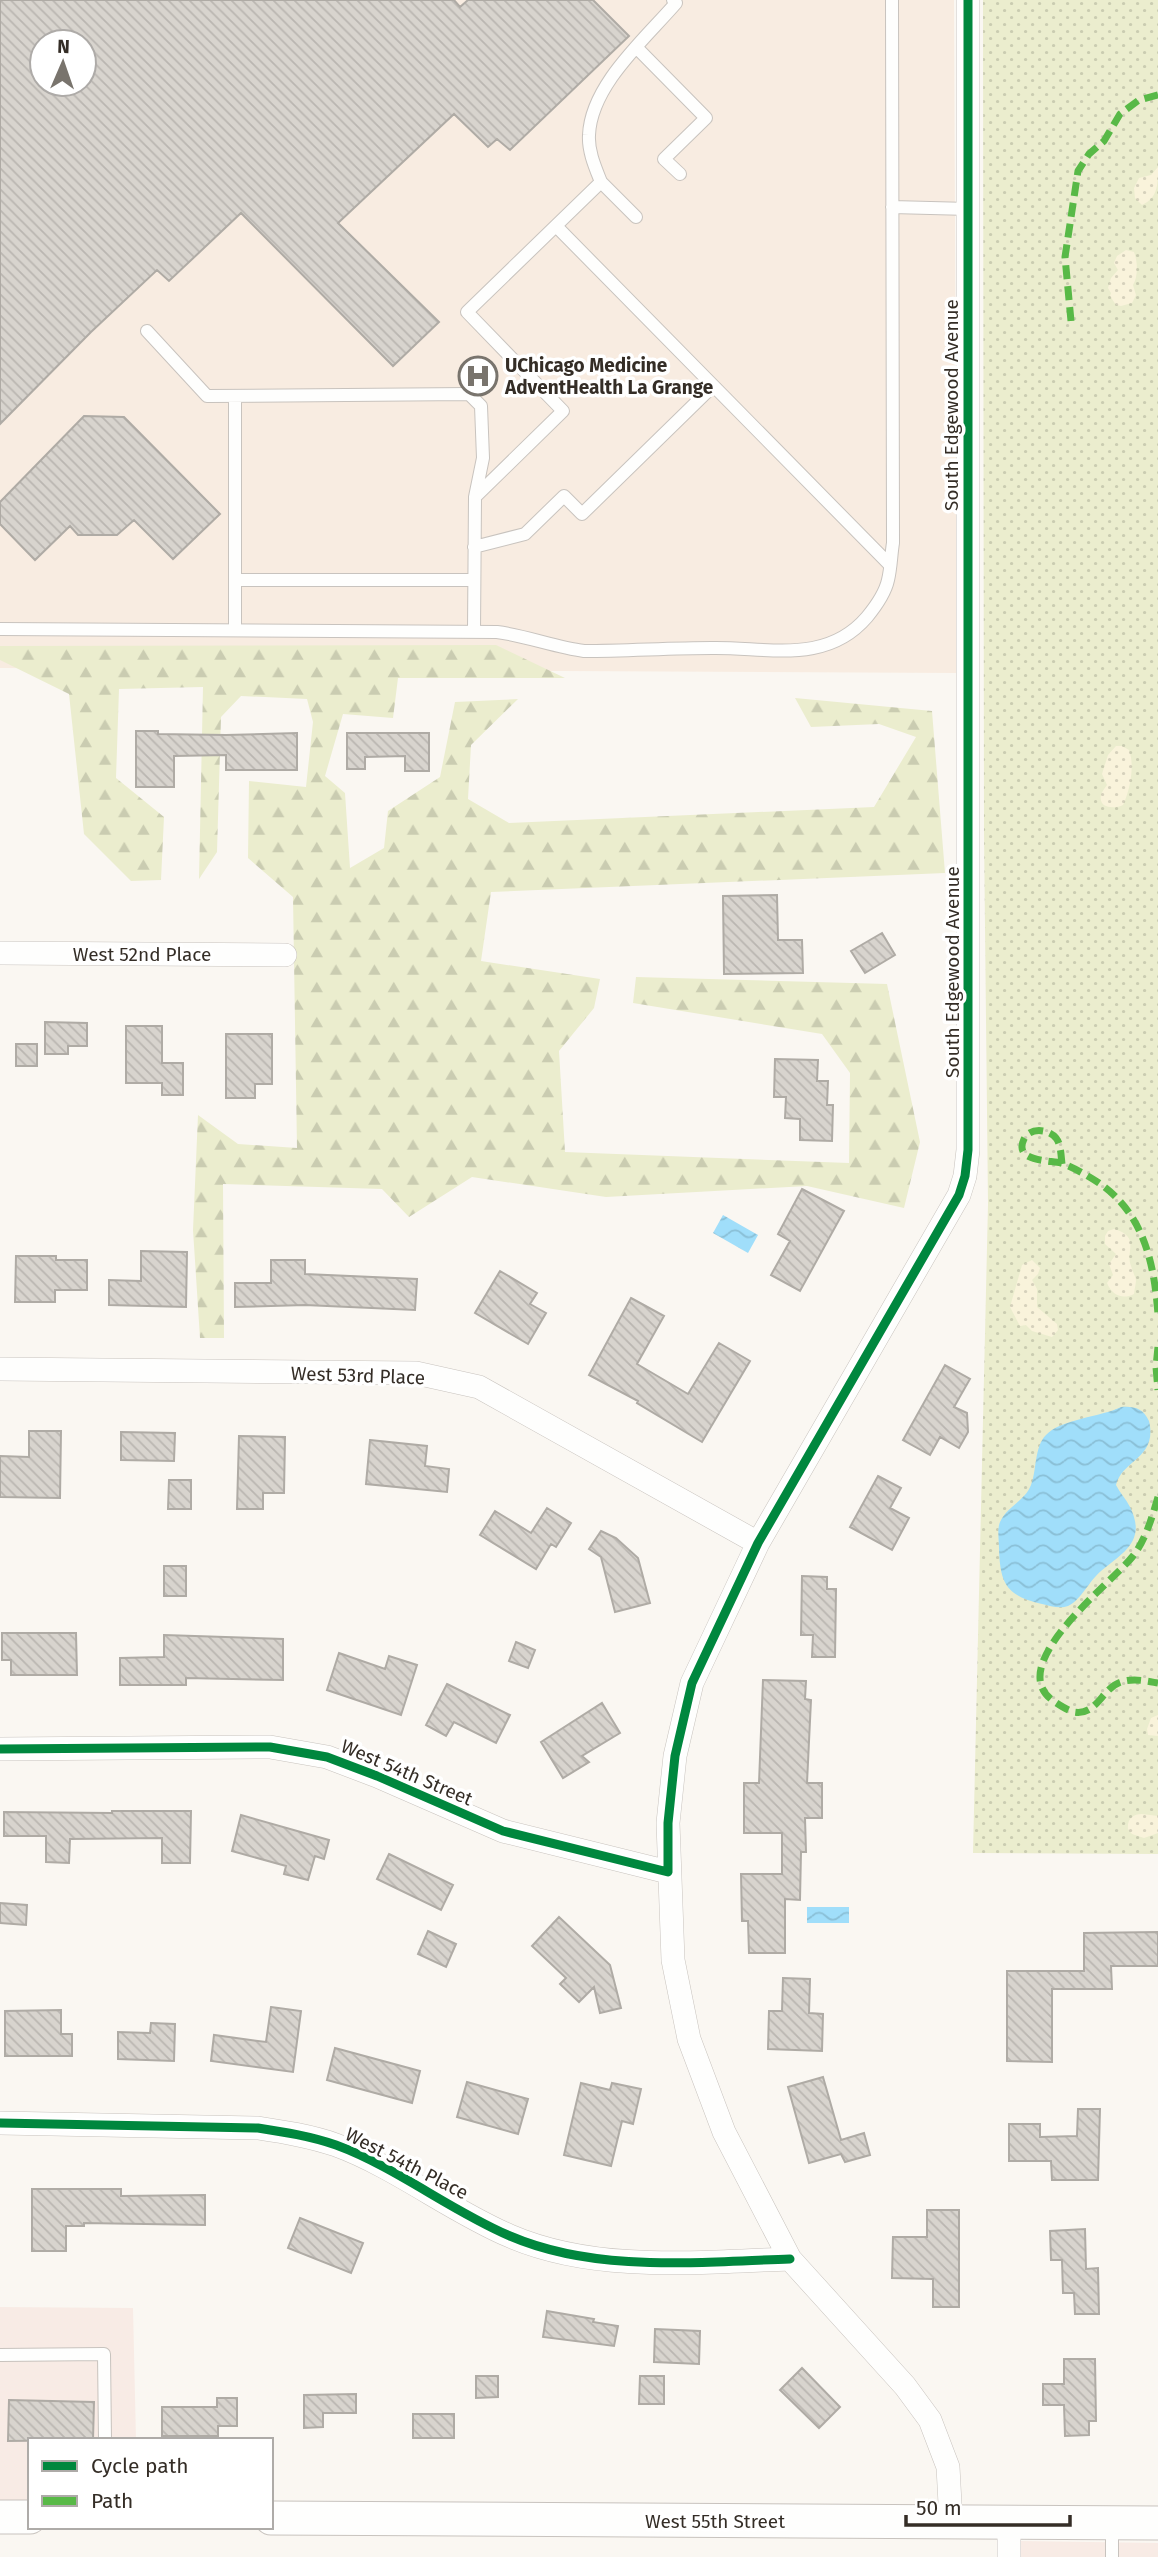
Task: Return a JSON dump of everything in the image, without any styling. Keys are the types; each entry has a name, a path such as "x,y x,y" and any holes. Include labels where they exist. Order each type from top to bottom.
{"main road":[{"path":"0,2517 28,2517"},
{"name":"West 55th Street","path":"273,2518 1158,2523"}],"street":[{"name":"South Edgewood Avenue","path":"951,2522 948,2467 930,2420 905,2386 790,2259 724,2133 690,2039 673,1960 668,1823 675,1756 692,1683 758,1543 959,1195 965,1176 968,1150 970,908 968,0"},
{"name":"West 52nd Place","path":"0,953 285,955"},
{"name":"West 53rd Place","path":"0,1369 416,1373 479,1387 758,1543"},
{"name":"West 54th Street","path":"0,1749 270,1747 327,1757 503,1831 668,1872"},
{"name":"West 54th Place","path":"0,2123 258,2128 296,2134 336,2145 377,2164 510,2236 556,2252 647,2263 790,2259"},
{"path":"1009,2522 1009,2557"}],"lane":[{"path":"636,217 601,182 588,137 596,101 676,3 673,0"},
{"path":"0,629 474,631 522,635 567,649 584,651 714,648 799,650 825,647 843,639 871,612 884,590 893,543 892,0"},
{"path":"637,48 706,118 664,159 680,174"},
{"path":"475,497 564,411 467,312 601,182"},
{"path":"892,208 968,209"},
{"path":"556,226 890,565"},
{"path":"146,331 207,396 469,394 481,406 483,458 475,497 474,631"},
{"path":"474,547 525,534 564,496 582,514 713,386"},
{"path":"234,630 235,396"},
{"path":"235,580 474,580"},
{"path":"0,2355 104,2354 104,2438"},
{"path":"1112,2523 1112,2557"}],"shaded area":[{"name":"UChicago Medicine AdventHealth La Grange","path":"0,0 954,0 957,673 0,668"},
{"path":"0,2307 133,2308 136,2438 28,2438 28,2509 0,2509"},
{"path":"1019,2541 1158,2543 1158,2557 1019,2557"}],"green space":[{"path":"983,0 1158,0 1158,1854 973,1853 988,1204 984,834"},
{"path":"496,645 565,678 398,678 393,718 343,714 325,776 345,793 350,868 384,848 388,811 440,777 455,702 518,699 471,745 468,799 509,823 874,807 916,737 879,724 811,727 795,698 932,711 945,873 491,892 481,961 600,979 594,1008 559,1051 565,1152 849,1163 850,1073 822,1034 633,1003 636,977 887,984 920,1142 904,1208 807,1186 606,1197 472,1177 409,1217 382,1189 223,1184 224,1338 200,1338 193,1230 198,1115 238,1144 297,1148 293,897 248,858 249,781 306,787 313,722 307,699 241,696 221,717 217,852 199,879 203,687 119,689 116,778 164,817 161,880 131,881 84,834 69,694 0,660 0,646"}],"sand":[{"path":"1158,167 1154,194 1142,205 1135,198 1134,188 1139,178 1151,175"},
{"path":"1126,250 1134,252 1137,265 1133,285 1136,295 1132,303 1121,306 1116,305 1108,288 1111,278 1118,270 1114,263 1117,256"},
{"path":"1116,746 1129,750 1132,770 1123,805 1112,807 1101,800 1101,794 1107,785 1102,774 1108,755"},
{"path":"1114,1229 1130,1240 1130,1260 1136,1281 1134,1294 1130,1296 1118,1295 1107,1283 1113,1275 1109,1264 1116,1254 1105,1244 1105,1236 1108,1231"},
{"path":"1032,1260 1040,1268 1032,1280 1037,1289 1037,1307 1057,1324 1058,1330 1052,1337 1032,1331 1026,1325 1020,1326 1010,1307 1022,1265"},
{"path":"1158,1715 1158,1736 1148,1735 1151,1718"},
{"path":"1133,1816 1158,1816 1158,1833 1144,1838 1132,1834 1128,1829 1130,1820"}],"water":[{"path":"723,1215 758,1235 748,1253 713,1233"},
{"path":"1121,1407 1134,1408 1144,1413 1149,1421 1150,1433 1144,1451 1125,1470 1116,1485 1135,1519 1136,1529 1130,1545 1068,1606 1052,1606 1020,1597 1007,1586 1001,1570 999,1528 1003,1516 1025,1495 1031,1485 1042,1440 1061,1425"},
{"path":"807,1907 849,1907 849,1923 807,1923"}],"building":[{"path":"0,0 454,0 460,7 468,0 593,0 629,36 510,150 497,139 488,147 454,114 338,223 439,322 393,366 241,213 169,281 157,270 0,424"},
{"path":"84,416 124,417 220,514 173,559 134,520 117,535 78,535 70,526 35,560 0,524 0,502"},
{"path":"136,731 226,735 297,733 297,770 226,770 226,755 174,756 174,787 136,787"},
{"path":"347,733 429,733 429,771 405,771 405,756 365,757 365,769 347,769"},
{"path":"777,895 778,940 802,940 803,973 724,974 723,896"},
{"path":"882,933 895,955 865,973 851,951"},
{"path":"45,1022 87,1023 87,1046 68,1046 68,1054 45,1054"},
{"path":"126,1026 162,1026 162,1063 183,1063 183,1095 162,1095 162,1083 126,1083"},
{"path":"226,1034 272,1034 272,1084 255,1084 255,1098 226,1098"},
{"path":"16,1044 37,1044 37,1066 16,1066"},
{"path":"775,1059 818,1060 817,1081 828,1081 827,1105 833,1105 832,1141 800,1140 800,1119 785,1118 786,1097 774,1097"},
{"path":"802,1189 844,1211 800,1291 771,1275 790,1241 778,1234"},
{"path":"141,1251 187,1252 186,1307 109,1305 109,1280 141,1281"},
{"path":"16,1256 56,1256 56,1260 87,1260 87,1290 55,1290 55,1302 15,1302"},
{"path":"271,1260 305,1260 305,1274 417,1279 415,1310 305,1305 235,1307 235,1283 271,1283"},
{"path":"500,1271 537,1293 530,1304 546,1313 528,1344 475,1313"},
{"path":"631,1298 664,1316 637,1364 688,1394 719,1343 750,1361 702,1442 637,1403 638,1401 589,1375"},
{"path":"945,1365 970,1379 954,1407 967,1413 968,1432 959,1448 940,1437 930,1455 903,1440"},
{"path":"29,1431 61,1431 60,1498 0,1497 0,1456 29,1457"},
{"path":"121,1432 175,1433 174,1461 121,1460"},
{"path":"239,1436 285,1437 284,1493 263,1493 263,1509 237,1509"},
{"path":"370,1440 427,1446 425,1466 449,1469 447,1492 366,1484"},
{"path":"878,1476 901,1488 890,1508 909,1518 892,1550 850,1527"},
{"path":"169,1480 191,1480 191,1509 168,1509"},
{"path":"547,1508 571,1523 556,1547 551,1544 536,1569 480,1535 495,1511 531,1533"},
{"path":"601,1531 616,1538 638,1558 650,1603 615,1612 601,1557 589,1549"},
{"path":"164,1566 186,1566 186,1596 164,1596"},
{"path":"802,1576 827,1577 827,1589 836,1589 835,1657 812,1657 813,1635 801,1635"},
{"path":"2,1633 76,1633 77,1675 11,1675 11,1660 2,1660"},
{"path":"164,1635 283,1639 283,1680 186,1678 186,1685 120,1685 120,1658 164,1657"},
{"path":"516,1642 535,1650 528,1668 509,1661"},
{"path":"339,1653 385,1669 389,1656 417,1665 401,1715 327,1690"},
{"path":"763,1680 806,1681 805,1699 811,1700 807,1783 822,1783 822,1818 805,1818 806,1852 801,1852 800,1900 785,1899 785,1953 749,1953 748,1921 742,1921 741,1874 782,1874 782,1833 744,1833 744,1783 759,1783"},
{"path":"447,1684 510,1715 496,1743 454,1722 446,1736 426,1725"},
{"path":"602,1703 620,1733 582,1756 589,1762 563,1778 541,1742"},
{"path":"191,1811 190,1863 162,1863 162,1838 70,1839 69,1863 46,1862 46,1836 4,1836 4,1812"},
{"path":"241,1815 329,1840 324,1859 315,1856 308,1880 284,1874 286,1866 232,1851"},
{"path":"389,1854 453,1885 441,1910 377,1879"},
{"path":"0,1903 27,1905 26,1925 0,1923"},
{"path":"559,1917 610,1965 621,2008 600,2013 594,1987 579,2002 560,1984 566,1978 532,1946"},
{"path":"428,1931 456,1944 446,1967 418,1954"},
{"path":"1158,1932 1158,1966 1111,1966 1112,1989 1052,1989 1052,2062 1007,2061 1007,1971 1084,1971 1084,1933"},
{"path":"783,1978 810,1979 809,2013 823,2014 822,2051 768,2049 769,2011 782,2011"},
{"path":"271,2007 301,2011 293,2072 211,2061 214,2035 266,2042"},
{"path":"61,2010 61,2034 72,2034 72,2056 5,2056 5,2011"},
{"path":"151,2023 175,2024 174,2061 118,2059 118,2032 150,2033"},
{"path":"335,2048 420,2071 412,2103 327,2080"},
{"path":"823,2077 841,2140 864,2133 870,2155 845,2162 841,2154 809,2163 788,2087"},
{"path":"467,2082 528,2099 518,2134 457,2117"},
{"path":"581,2083 610,2090 612,2083 641,2089 633,2124 622,2121 611,2166 564,2155"},
{"path":"1078,2109 1100,2109 1098,2180 1052,2180 1051,2161 1009,2161 1009,2124 1040,2124 1040,2137 1077,2136"},
{"path":"32,2189 121,2189 121,2196 205,2195 205,2225 84,2223 84,2226 66,2226 66,2251 32,2251"},
{"path":"927,2210 959,2210 959,2307 933,2307 933,2279 892,2278 893,2237 927,2237"},
{"path":"300,2218 363,2243 351,2273 288,2248"},
{"path":"1085,2229 1086,2269 1098,2268 1099,2314 1075,2314 1074,2293 1063,2293 1062,2260 1051,2260 1050,2231"},
{"path":"547,2311 618,2326 614,2346 543,2337"},
{"path":"655,2329 700,2331 699,2364 654,2362"},
{"path":"1064,2359 1095,2359 1096,2421 1089,2421 1089,2435 1065,2436 1064,2405 1043,2405 1043,2384 1064,2384"},
{"path":"802,2368 840,2407 819,2428 780,2390"},
{"path":"476,2376 498,2376 498,2397 476,2398"},
{"path":"640,2376 664,2376 664,2404 639,2404"},
{"path":"356,2394 356,2413 323,2413 323,2427 304,2428 304,2395"},
{"path":"217,2398 237,2398 237,2426 218,2426 218,2436 162,2436 162,2407 217,2407"},
{"path":"9,2400 94,2402 93,2438 28,2438 28,2441 8,2441"},
{"path":"413,2414 454,2414 454,2438 413,2438"}],"marked path":[{"path":"1071,321 1065,257 1078,171 1089,154 1104,141 1120,114 1139,100 1158,95"},
{"path":"1062,1164 1062,1161 1061,1154 1061,1150 1059,1143 1053,1135 1035,1131 1024,1139 1023,1152 1028,1156 1061,1163 1066,1165 1080,1172 1099,1183 1127,1209 1144,1241 1153,1276 1158,1314"},
{"path":"1158,1347 1158,1390"},
{"path":"1158,1497 1138,1549 1066,1626 1050,1648 1041,1668 1042,1687 1055,1702 1074,1712 1088,1710 1114,1685 1121,1682 1135,1680 1158,1683"}],"cycle path":[{"path":"0,1749 270,1747 327,1757 503,1831 668,1872 668,1823 675,1756 692,1683 758,1543 959,1195 965,1176 968,1150 968,0"},
{"path":"0,2123 258,2128 278,2131 326,2142 358,2154 488,2226 543,2248 577,2256 648,2262 790,2259"}],"place":[{"name":"UChicago Medicine AdventHealth La Grange","path":"478,376"}]}
